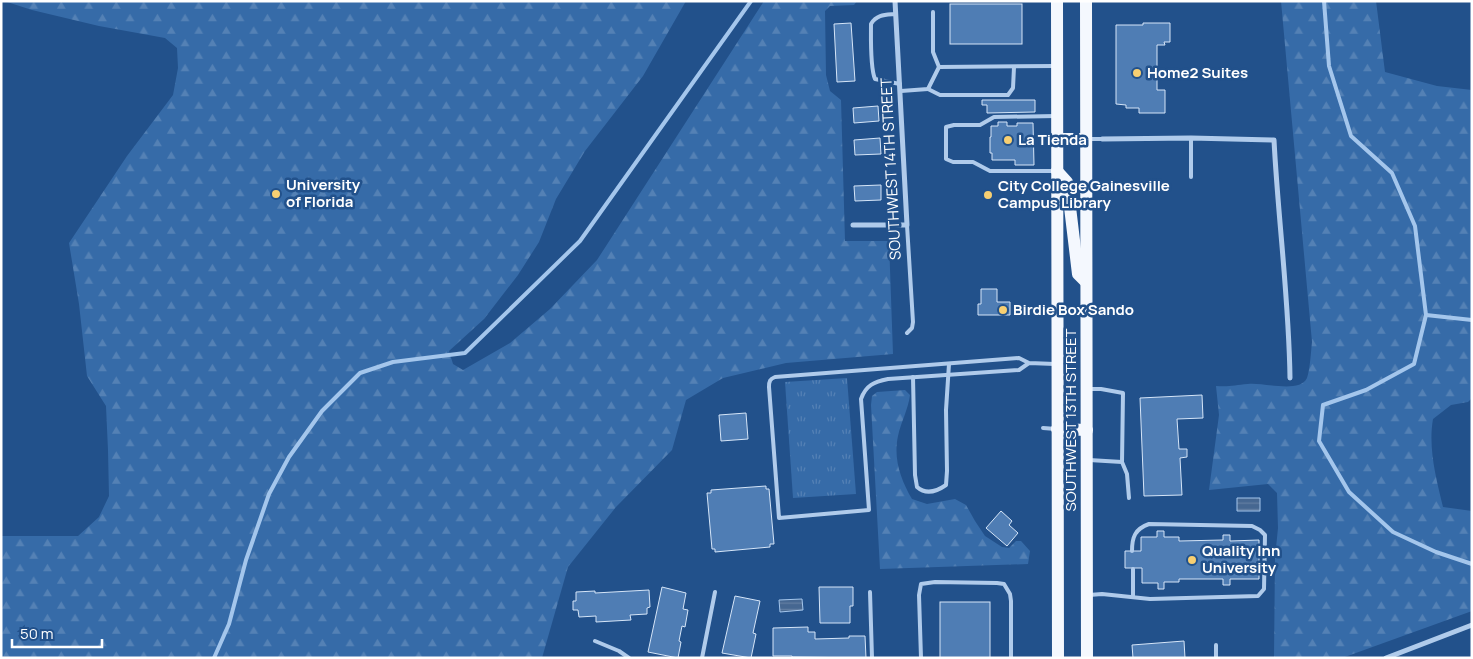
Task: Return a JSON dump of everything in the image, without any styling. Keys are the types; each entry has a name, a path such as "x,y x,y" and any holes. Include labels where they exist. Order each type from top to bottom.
{"main road":[{"name":"SOUTHWEST 13TH STREET","path":"1057,1 1058,658"},
{"name":"SOUTHWEST 13TH STREET","path":"1086,1 1087,658"},
{"path":"1057,139 1086,139"},
{"path":"1057,171 1067,182 1078,274 1086,282"},
{"path":"1057,429 1087,430"}],"street":[{"name":"SOUTHWEST 14TH STREET","path":"895,1 907,225"},
{"path":"1102,139 1191,138 1274,140 1276,188 1290,337 1290,378"},
{"path":"853,225 907,225"},
{"path":"1386,658 1472,626"}],"lane":[{"path":"928,89 939,67 933,52 933,12"},
{"path":"896,14 881,15 872,21 872,49 876,79 900,84"},
{"path":"939,67 1057,66"},
{"path":"901,91 928,89 940,95 1008,95 1014,88 1014,67"},
{"path":"1057,116 994,117 980,125 954,124 946,127 946,159 954,162 973,162 990,171 1057,171"},
{"path":"1190,177 1191,138"},
{"path":"1086,139 1102,139"},
{"name":"SOUTHWEST 14TH STREET","path":"907,225 912,322 912,328 907,332"},
{"path":"1087,313 1101,313"},
{"path":"1029,363 1019,370 888,378 868,386 861,400 869,510 779,518 769,387 771,379 775,377 1019,358 1029,363 1057,364"},
{"path":"913,377 916,487 922,491 930,492 939,490 946,485 946,410 949,364"},
{"path":"1087,389 1101,389 1123,393 1122,462 1127,474 1129,498"},
{"path":"1043,428 1057,429"},
{"path":"1087,460 1122,462"},
{"path":"1087,595 1102,594 1150,599 1258,596 1264,589 1265,535 1252,526 1149,524 1135,533 1132,551"},
{"path":"1133,569 1133,597"},
{"path":"921,658 920,584 935,582 1004,584 1010,594 1011,601 1011,658"},
{"path":"702,658 715,592"},
{"path":"870,592 872,658"},
{"path":"594,640 619,651 628,658"},
{"path":"1216,645 1216,658"}],"green space":[{"name":"University of Florida","path":"4,1 686,1 643,76 585,151 556,199 539,242 518,275 484,319 449,351 453,364 463,370 510,343 550,309 597,260 764,1 857,1 854,5 830,6 825,11 826,75 830,91 841,100 845,241 889,241 893,354 786,363 723,378 686,400 672,450 616,507 568,567 542,658 1,658 1,536 78,536 99,517 109,496 106,406 87,376 79,304 69,243 127,156 173,95 178,68 177,48 165,38 99,26 32,10"},
{"path":"1281,1 1376,1 1385,72 1437,86 1472,90 1472,398 1468,402 1451,405 1433,419 1431,441 1443,507 1472,511 1472,611 1342,658 1274,658 1275,558 1278,528 1277,493 1268,484 1209,490 1219,415 1216,386 1248,384 1297,385 1303,383 1307,378 1310,365 1312,342"},
{"path":"847,378 856,494 793,498 785,382"},
{"path":"905,390 910,395 898,436 897,461 901,477 912,499 927,504 955,499 966,505 985,536 1002,547 1009,548 1016,541 1021,541 1030,551 1028,564 880,569 872,396 877,392"}],"shaded area":[{"path":"1237,498 1260,498 1260,511 1237,511"},
{"path":"802,599 803,610 780,612 779,600"}],"building":[{"path":"950,4 1022,4 1022,44 950,44"},
{"path":"851,23 855,81 837,82 834,24"},
{"name":"Home2 Suites","path":"1143,23 1170,23 1170,42 1164,42 1165,45 1157,45 1157,90 1165,90 1165,113 1139,113 1139,108 1126,108 1126,105 1116,104 1116,25 1143,25"},
{"path":"982,100 1035,100 1035,112 987,113 987,105 982,105"},
{"path":"878,106 879,121 854,123 853,108"},
{"path":"998,122 1007,122 1007,126 1017,126 1017,123 1033,123 1034,165 1015,165 1015,160 992,160 992,153 990,153 991,126 998,126"},
{"path":"880,138 881,154 855,155 854,140"},
{"path":"881,185 881,200 855,201 854,186"},
{"path":"981,289 997,289 997,302 1010,302 1010,315 978,315 978,304 981,304"},
{"path":"1202,395 1203,418 1177,419 1179,449 1187,449 1187,457 1180,458 1182,495 1144,496 1140,398"},
{"path":"746,413 748,439 721,441 719,415"},
{"path":"766,486 766,489 769,489 774,544 770,544 770,547 715,552 715,549 712,549 707,493 711,493 711,490"},
{"path":"1001,511 1012,521 1009,525 1018,533 1007,546 986,528"},
{"name":"Quality Inn University","path":"1157,531 1164,531 1164,537 1179,537 1179,541 1223,540 1223,535 1230,535 1230,541 1259,540 1259,579 1230,579 1230,585 1223,585 1223,579 1179,579 1179,582 1164,582 1164,589 1158,589 1158,583 1142,583 1142,568 1125,568 1125,551 1141,551 1141,537 1157,537"},
{"path":"662,587 686,593 683,609 688,610 685,627 682,626 678,658 648,652"},
{"path":"819,587 853,587 853,606 850,606 850,623 820,623"},
{"path":"649,590 650,607 647,608 647,614 630,615 631,620 596,622 596,616 579,617 578,610 573,610 576,592 595,591 595,593"},
{"path":"735,596 760,601 753,633 756,634 751,658 722,653"},
{"path":"940,602 990,602 990,658 940,658"},
{"path":"808,627 808,632 815,632 815,639 865,636 866,658 773,656 773,628"},
{"path":"1184,641 1185,658 1133,658 1132,645"}],"waterway":[{"path":"214,658 229,624 246,560 269,494 289,457 322,411 360,373 393,362 465,353 580,241 751,1"},
{"path":"1324,1 1329,66 1351,136 1392,173 1415,226 1426,315 1414,364 1366,390 1323,405 1319,441 1349,492 1393,532 1436,552 1472,564"},
{"path":"1426,315 1472,320"}],"place":[{"name":"Home2 Suites","path":"1137,73"},
{"name":"La Tienda","path":"1008,140"},
{"name":"University of Florida","path":"276,194"},
{"name":"City College Gainesville Campus Library","path":"988,195"},
{"name":"Birdie Box Sando","path":"1003,310"},
{"name":"Quality Inn University","path":"1192,560"}]}
